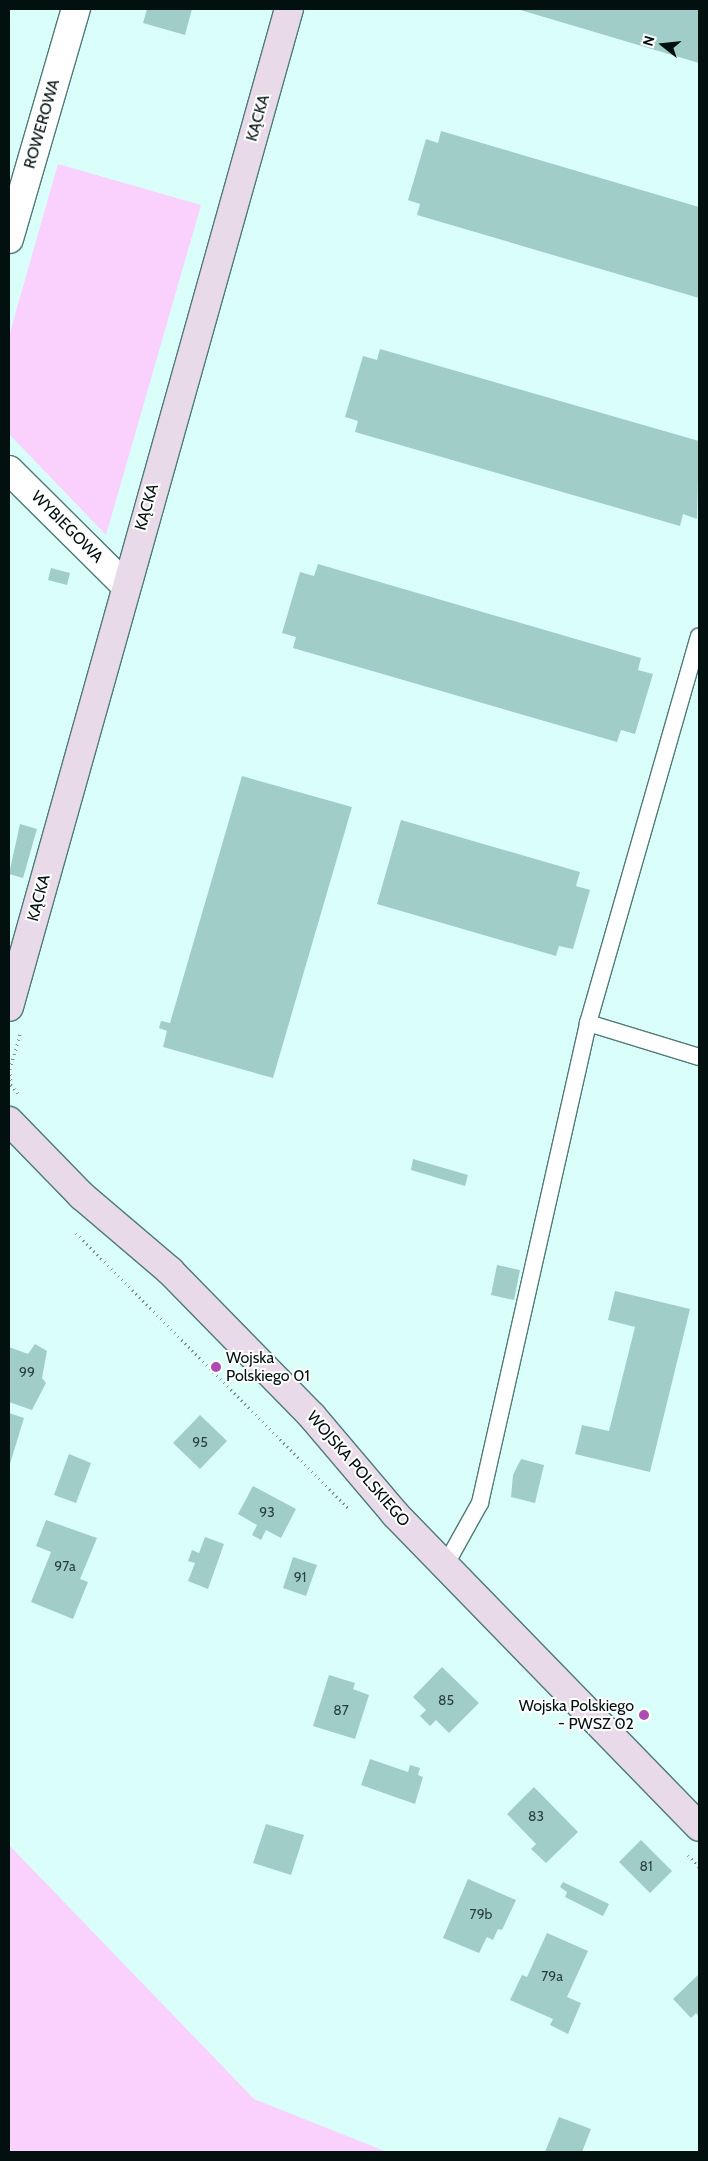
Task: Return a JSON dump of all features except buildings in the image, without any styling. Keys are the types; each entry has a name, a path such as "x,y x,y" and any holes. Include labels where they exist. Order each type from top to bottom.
{"street":[{"name":"ROWEROWA","path":"9,239 76,9"},
{"name":"KĄCKA","path":"9,1007 125,584 289,9"},
{"name":"WYBIEGOWA","path":"9,470 125,584"},
{"name":"WOJSKA POLSKIEGO","path":"9,1120 82,1196 190,1291 312,1416 395,1514 446,1564 699,1827"}],"lane":[{"path":"446,1564 480,1503 588,1023 699,637"},
{"path":"588,1023 699,1058"}],"shaded area":[{"path":"58,164 201,205 106,535 9,434 9,336"},
{"path":"9,1845 254,2099 387,2152 9,2152"}],"place":[{"name":"Wojska Polskiego 01","path":"216,1367"},
{"name":"Wojska Polskiego - PWSZ 02","path":"644,1715"}]}
